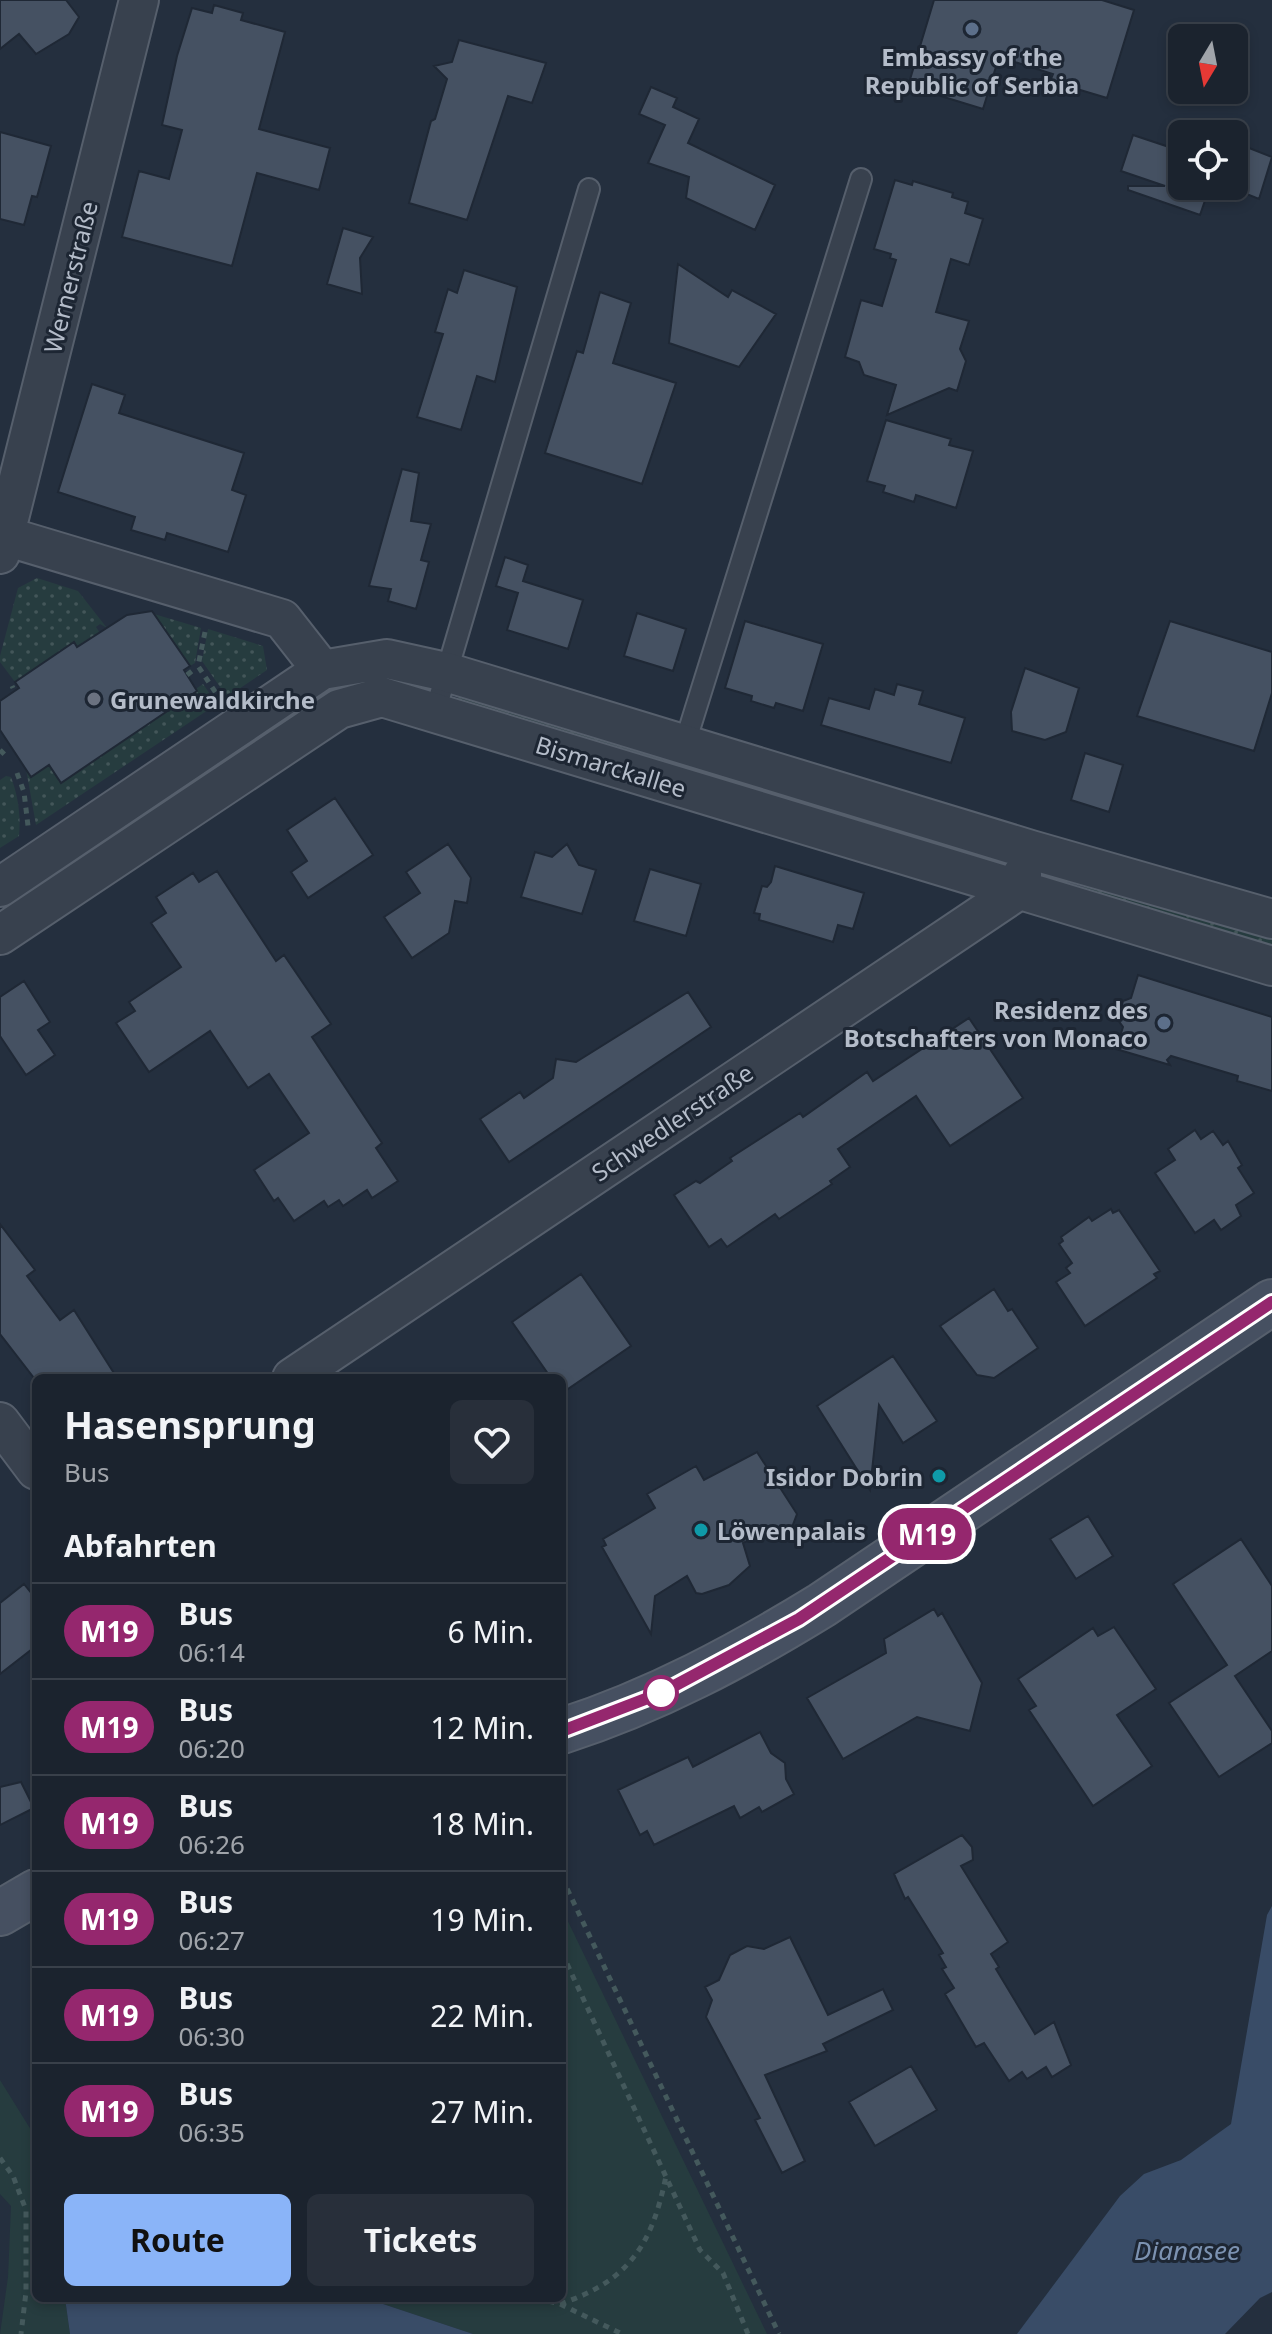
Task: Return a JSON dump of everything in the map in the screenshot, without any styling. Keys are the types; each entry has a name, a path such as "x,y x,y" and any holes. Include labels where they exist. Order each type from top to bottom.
{"main road":[{"path":"566,1729 674,1687 799,1619 1272,1302"},
{"path":"0,1913 32,1894"}],"street":[{"name":"Wernerstraße","path":"2,540 139,0"},
{"path":"2,540 282,619 322,670"},
{"name":"Bismarckallee","path":"0,887 322,670 387,659 446,672 1031,850 1272,919"},
{"name":"Bismarckallee","path":"0,935 339,709 382,697 1272,966"},
{"path":"1017,891 1031,850"},
{"name":"Schwedlerstraße","path":"298,1374 1017,891"},
{"path":"0,1422 32,1465"}],"lane":[{"name":"Bismarckallee","path":"685,743 861,179"},
{"path":"435,712 589,189"}],"path":[{"path":"207,621 198,666 225,706"},
{"path":"0,750 6,756"},
{"path":"17,773 26,801 28,831"},
{"path":"566,1886 779,2334"},
{"path":"566,1962 606,2054 700,2250 723,2273 748,2334"},
{"path":"0,2158 13,2176 26,2210 26,2292 21,2334"},
{"path":"560,2304 592,2294 641,2252 658,2214 666,2175"},
{"path":"552,2302 622,2334"}],"green space":[{"path":"37,578 78,591 107,628 100,624 96,627 100,633 78,648 74,642 15,682 0,662 0,656 18,588"},
{"path":"154,614 201,628 195,663 190,666"},
{"path":"208,629 263,646 267,670 227,697 202,661"},
{"path":"385,677 426,681 423,691 390,686 87,861 78,848 314,693 344,683"},
{"path":"203,684 217,704 36,825 26,769 32,777 49,765 61,782"},
{"path":"460,692 665,750 661,765 456,703"},
{"path":"701,761 972,842 967,858 697,777"},
{"path":"11,777 17,798 19,836 0,848 0,780"},
{"path":"1086,885 1272,932 1272,949 1081,890"},
{"path":"566,1917 767,2334 473,2334 377,2302 566,2302"},
{"path":"0,2080 32,2132 32,2302 66,2302 70,2334 0,2334 8,2277 11,2206 0,2194"}],"water":[{"name":"Dianasee","path":"1272,1906 1272,2292 1260,2298 1225,2334 1017,2334 1120,2196 1144,2174 1181,2160 1231,2124 1267,1915"},
{"path":"66,2302 377,2302 473,2334 70,2334"}],"building":[{"path":"0,0 66,0 79,17 69,34 36,54 19,34 0,49"},
{"path":"934,0 1102,0 1134,10 1107,98 1050,81 1053,74 999,57 983,109 908,86"},
{"path":"214,5 243,13 241,20 285,32 259,129 330,148 319,190 257,173 232,266 122,237 139,171 169,179 182,130 162,125 177,56 192,8 212,13"},
{"path":"459,40 546,63 532,103 508,96 467,220 409,203 431,121 435,119 447,79 434,66 452,62"},
{"path":"651,87 677,98 673,107 699,119 688,143 775,185 755,230 686,198 689,177 648,163 665,125 639,114"},
{"path":"0,132 51,146 37,197 32,196 24,225 0,219"},
{"path":"1133,135 1168,147 1168,200 1205,200 1200,215 1128,190 1128,186 1165,186 1121,171"},
{"path":"1248,148 1272,157 1259,199 1248,195"},
{"path":"895,180 912,185 913,181 953,193 952,197 968,202 965,213 983,219 969,265 951,259 936,312 969,321 960,349 966,361 957,391 949,388 887,415 896,385 864,375 859,362 845,357 861,300 882,306 896,260 890,258 891,254 874,249"},
{"path":"343,228 373,237 360,258 362,294 327,284"},
{"path":"678,264 728,297 732,290 776,314 739,367 669,343"},
{"path":"464,270 517,287 495,382 477,376 461,430 417,417 443,334 435,332 448,289 457,293"},
{"path":"600,292 631,303 613,363 676,383 642,484 545,453 577,351 583,353"},
{"path":"92,384 125,395 119,413 244,453 232,490 246,495 228,552 167,533 165,540 131,530 135,517 58,492"},
{"path":"886,420 951,439 949,445 973,451 956,508 916,495 914,502 883,492 885,486 867,481"},
{"path":"402,469 419,473 411,521 431,524 421,560 429,562 416,609 388,601 391,589 369,586"},
{"path":"505,557 528,565 523,581 583,600 568,649 507,630 518,593 496,586"},
{"name":"Grunewaldkirche","path":"152,611 190,666 184,670 197,691 61,783 49,765 31,777 0,730 0,701 19,688 15,682 74,642 77,647 127,615"},
{"path":"637,613 686,629 673,671 624,656"},
{"path":"745,621 823,644 803,711 776,703 774,708 751,701 752,696 725,688"},
{"path":"1170,621 1272,652 1272,693 1254,751 1137,716"},
{"path":"1025,668 1079,688 1066,732 1045,740 1012,731 1011,712"},
{"path":"897,684 923,691 919,704 965,718 951,763 821,725 829,698 869,709 875,689 894,695"},
{"path":"1085,753 1123,765 1109,812 1071,800"},
{"path":"335,798 373,855 308,898 291,872 307,861 287,830"},
{"path":"448,844 471,878 467,903 455,901 449,933 412,958 384,917 420,893 406,872"},
{"path":"567,844 579,865 596,870 582,914 521,897 535,852 552,857"},
{"path":"775,866 864,893 853,929 838,925 833,942 759,920 760,914 754,913 762,886 767,887 771,882"},
{"path":"650,869 701,884 686,936 634,921"},
{"path":"217,871 276,961 284,955 331,1024 312,1037 382,1143 376,1148 398,1181 372,1198 367,1190 343,1206 339,1200 328,1207 324,1201 294,1221 278,1198 274,1201 254,1170 309,1133 269,1074 248,1088 210,1031 149,1072 116,1023 135,1011 129,1002 181,967 151,923 166,913 156,897 193,873 199,882"},
{"name":"Residenz des Botschafters von Monaco","path":"1138,975 1272,1017 1272,1091 1237,1081 1238,1076 1171,1056 1167,1060 1170,1065 1116,1049 1123,1027 1118,1020 1123,1001 1131,998"},
{"path":"24,981 50,1022 38,1030 55,1055 26,1075 0,1036 0,997"},
{"path":"688,992 711,1027 509,1162 480,1119 520,1092 524,1098 553,1078 556,1059 576,1062"},
{"path":"969,1018 1023,1098 950,1146 916,1096 838,1149 850,1167 830,1181 832,1184 779,1219 775,1214 727,1247 721,1239 709,1247 674,1195 696,1181 700,1183 732,1161 730,1158 800,1113 803,1117 867,1072 873,1081"},
{"path":"1195,1130 1201,1139 1213,1131 1223,1145 1228,1141 1242,1165 1238,1168 1254,1193 1236,1205 1241,1216 1221,1230 1214,1220 1195,1233 1155,1173 1175,1160 1168,1149"},
{"path":"1111,1209 1113,1213 1119,1210 1160,1271 1154,1274 1157,1278 1085,1326 1056,1282 1070,1273 1066,1268 1072,1263 1059,1244 1063,1241 1061,1237 1089,1217 1092,1221"},
{"path":"0,1224 35,1270 27,1276 60,1320 74,1310 114,1374 32,1375 0,1334"},
{"path":"581,1274 631,1346 566,1390 566,1374 548,1374 512,1322"},
{"path":"994,1289 1008,1311 1012,1309 1038,1348 994,1378 977,1375 940,1326"},
{"path":"893,1356 937,1421 903,1443 879,1405 870,1490 817,1406"},
{"name":"Löwenpalais","path":"757,1452 797,1514 791,1530 774,1527 743,1543 750,1566 729,1585 696,1593 687,1576 655,1596 651,1634 602,1547 606,1545 603,1539 655,1508 647,1494 696,1466 704,1480"},
{"path":"1088,1516 1113,1556 1076,1579 1050,1539"},
{"path":"1241,1539 1272,1586 1272,1651 1235,1676 1272,1731 1272,1743 1219,1777 1169,1703 1227,1665 1173,1584"},
{"path":"24,1584 32,1594 32,1649 0,1674 0,1603"},
{"path":"934,1609 938,1616 942,1613 982,1683 970,1731 917,1717 843,1759 807,1698 886,1653 884,1639"},
{"path":"1114,1627 1156,1689 1117,1715 1152,1766 1093,1806 1029,1710 1036,1706 1018,1679 1093,1628 1098,1636"},
{"path":"760,1732 771,1753 785,1763 786,1779 794,1794 762,1812 759,1807 740,1818 734,1806 654,1845 647,1831 640,1835 618,1790 688,1757 693,1767"},
{"path":"21,1782 32,1809 0,1825 0,1787"},
{"path":"962,1835 972,1847 973,1860 961,1866 1008,1942 991,1954 999,1967 996,1969 1035,2034 1054,2022 1071,2065 1052,2077 1046,2067 1027,2079 1022,2072 1009,2081 984,2043 976,2047 945,1994 954,1988 942,1969 946,1967 939,1955 943,1953 908,1897 905,1899 894,1874"},
{"path":"790,1937 828,2015 883,1989 893,2010 823,2044 827,2051 765,2075 805,2161 782,2173 755,2120 760,2118 706,2017 712,2000 705,1987 719,1980 730,1955 747,1946 764,1949"},
{"path":"911,2066 937,2110 875,2146 849,2102"}],"bus line":[{"name":"M19","path":"566,1730 661,1693 754,1647 822,1605 1272,1302"}],"place":[{"name":"Embassy of the Republic of Serbia","path":"972,29"},
{"name":"Grunewaldkirche","path":"94,699"},
{"name":"Residenz des Botschafters von Monaco","path":"1164,1023"},
{"name":"Isidor Dobrin","path":"939,1476"},
{"name":"Löwenpalais","path":"701,1530"}]}
